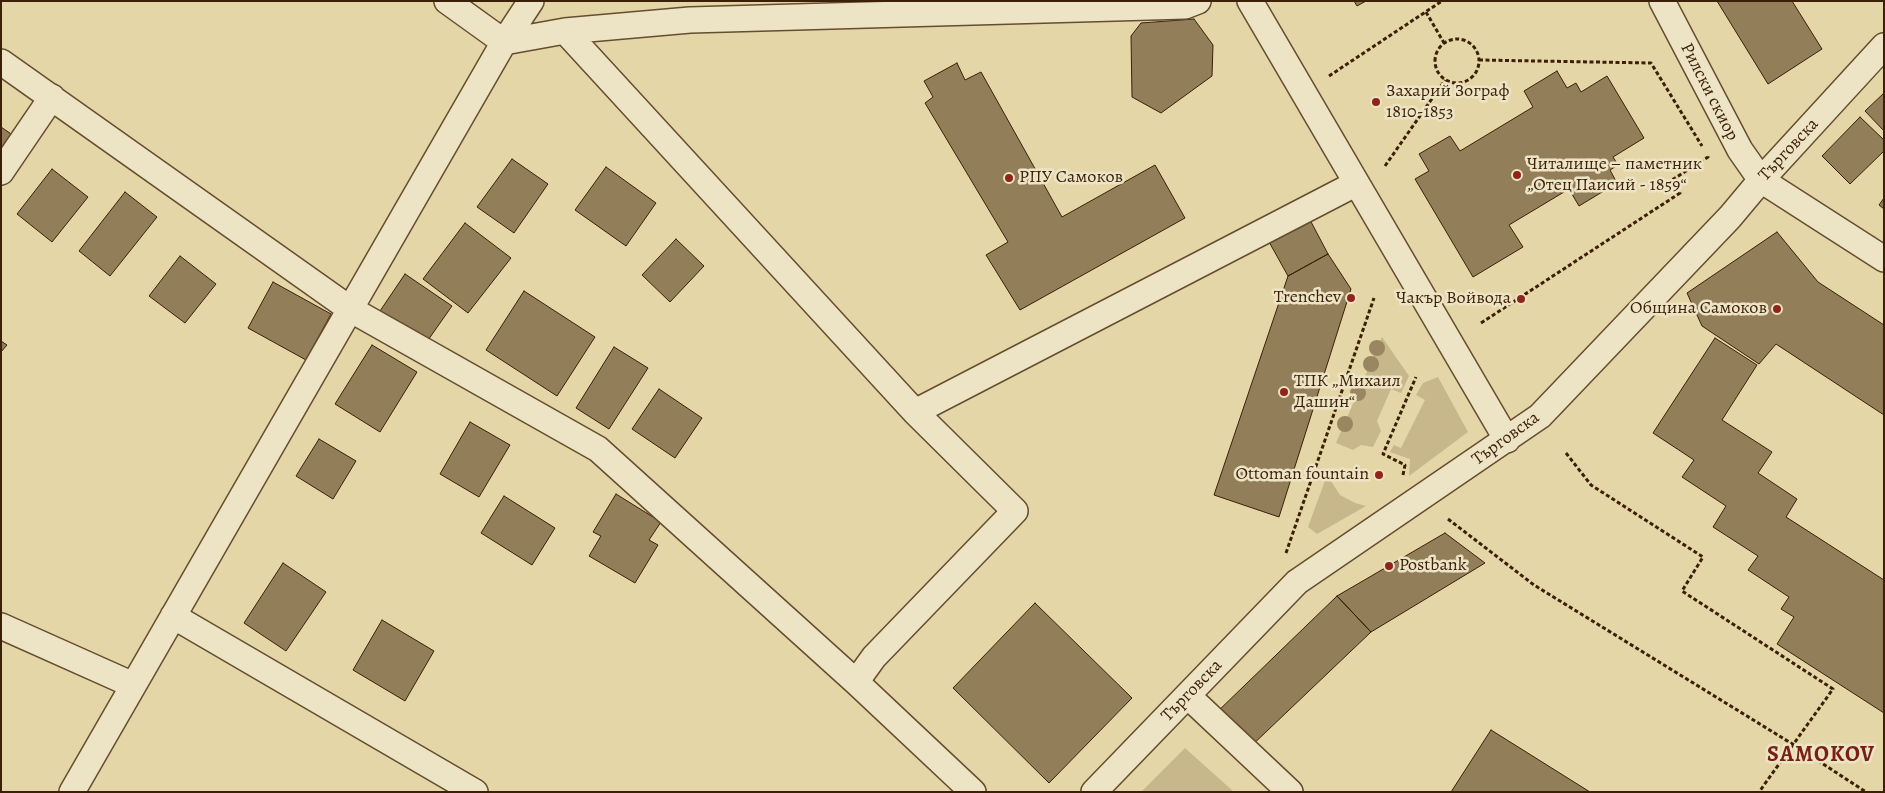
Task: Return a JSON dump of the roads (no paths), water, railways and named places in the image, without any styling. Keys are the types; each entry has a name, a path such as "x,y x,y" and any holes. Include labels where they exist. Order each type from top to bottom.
{"street":[{"path":"447,1 504,42 565,31 690,20 1191,4"},
{"path":"81,788 133,685 504,42 531,1"},
{"path":"1250,1 1355,184 1507,440"},
{"name":"Рилски скиор","path":"1662,1 1740,150 1761,180"},
{"path":"565,31 916,412 1015,511 874,657 856,682"},
{"name":"Търговска","path":"1094,792 1297,582 1540,416 1730,216 1884,46"},
{"path":"1,62 350,309 598,449 856,682 973,792"},
{"path":"1,172 52,97"},
{"path":"1761,180 1884,258"},
{"path":"916,412 1355,184"},
{"path":"173,616 475,792"},
{"path":"1,626 133,685"},
{"path":"1188,696 1290,792"}],"place":[{"name":"Захарий Зограф 1810-1853","path":"1376,102"},
{"name":"Читалище – паметник „Отец Паисий - 1859“","path":"1517,175"},
{"name":"РПУ Самоков","path":"1009,178"},
{"name":"Trenchev","path":"1351,298"},
{"name":"Чакър Войвода","path":"1521,299"},
{"name":"Община Самоков","path":"1777,309"},
{"name":"ТПК „Михаил Дашин“","path":"1284,392"},
{"name":"Ottoman fountain","path":"1379,475"},
{"name":"Postbank","path":"1389,566"}],"district":[{"name":"SAMOKOV","path":"1821,756"}]}
